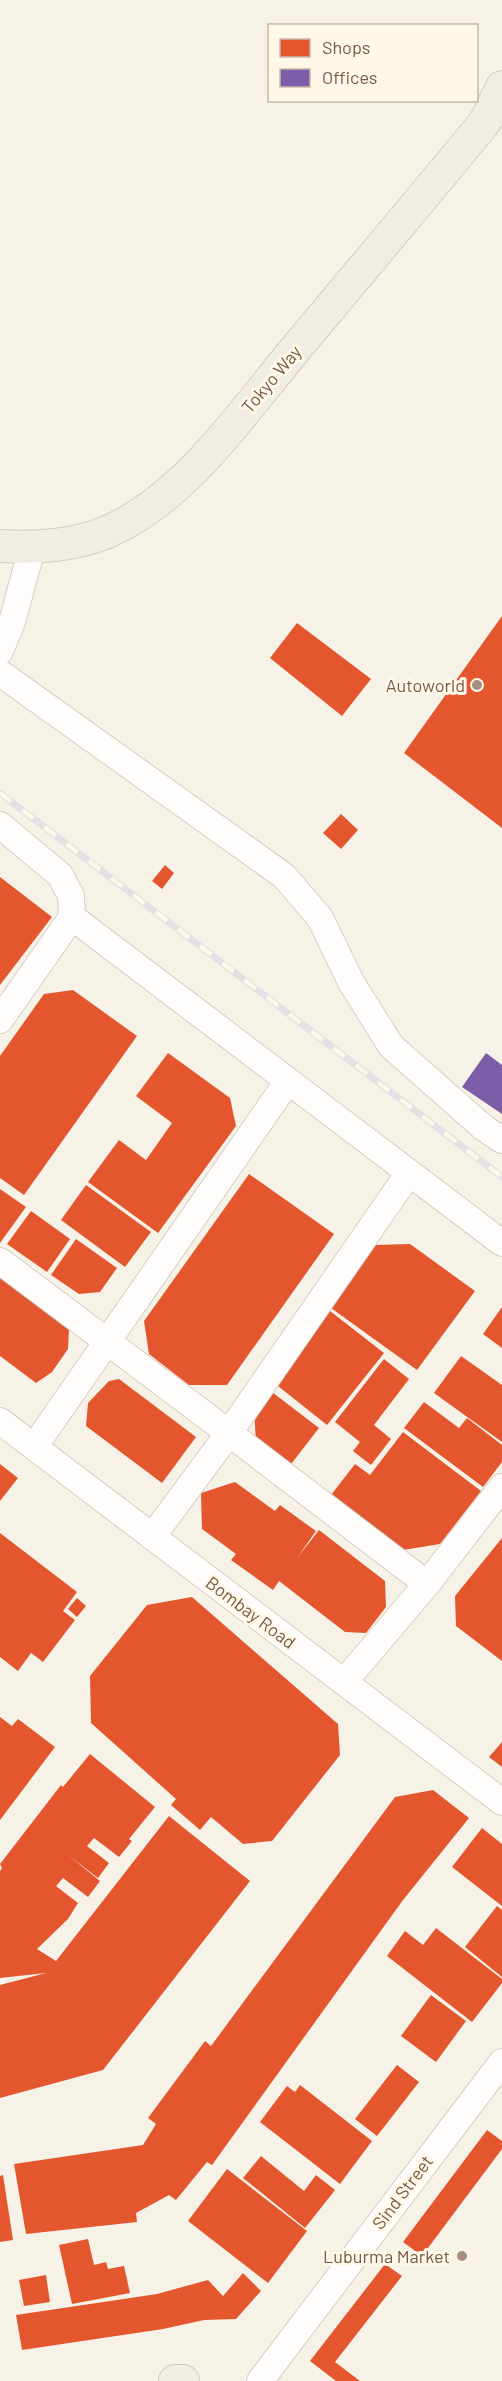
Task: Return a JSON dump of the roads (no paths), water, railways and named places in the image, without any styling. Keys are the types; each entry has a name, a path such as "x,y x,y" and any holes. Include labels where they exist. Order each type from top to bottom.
{"main road":[{"name":"Tokyo Way","path":"0,546 32,548 69,543 107,532 176,488 232,426 493,115 502,87"},
{"path":"175,2381 183,2381"}],"street":[{"path":"0,651 12,622 32,548"},
{"path":"0,673 284,876 320,918 351,982 391,1046 484,1128 502,1140"},
{"path":"0,825 60,875 71,896 72,917 0,1020"},
{"path":"72,917 502,1243"},
{"path":"34,1447 288,1081"},
{"path":"152,1537 409,1173"},
{"path":"0,1261 427,1584"},
{"name":"Bombay Road","path":"0,1421 502,1802"},
{"path":"344,1682 427,1584 501,1490"},
{"name":"Sind Street","path":"260,2381 502,2062"}],"railway":[{"path":"0,793 502,1177"}],"place":[{"name":"Autoworld","path":"477,685"},
{"name":"Luburma Market","path":"462,2256"}]}
